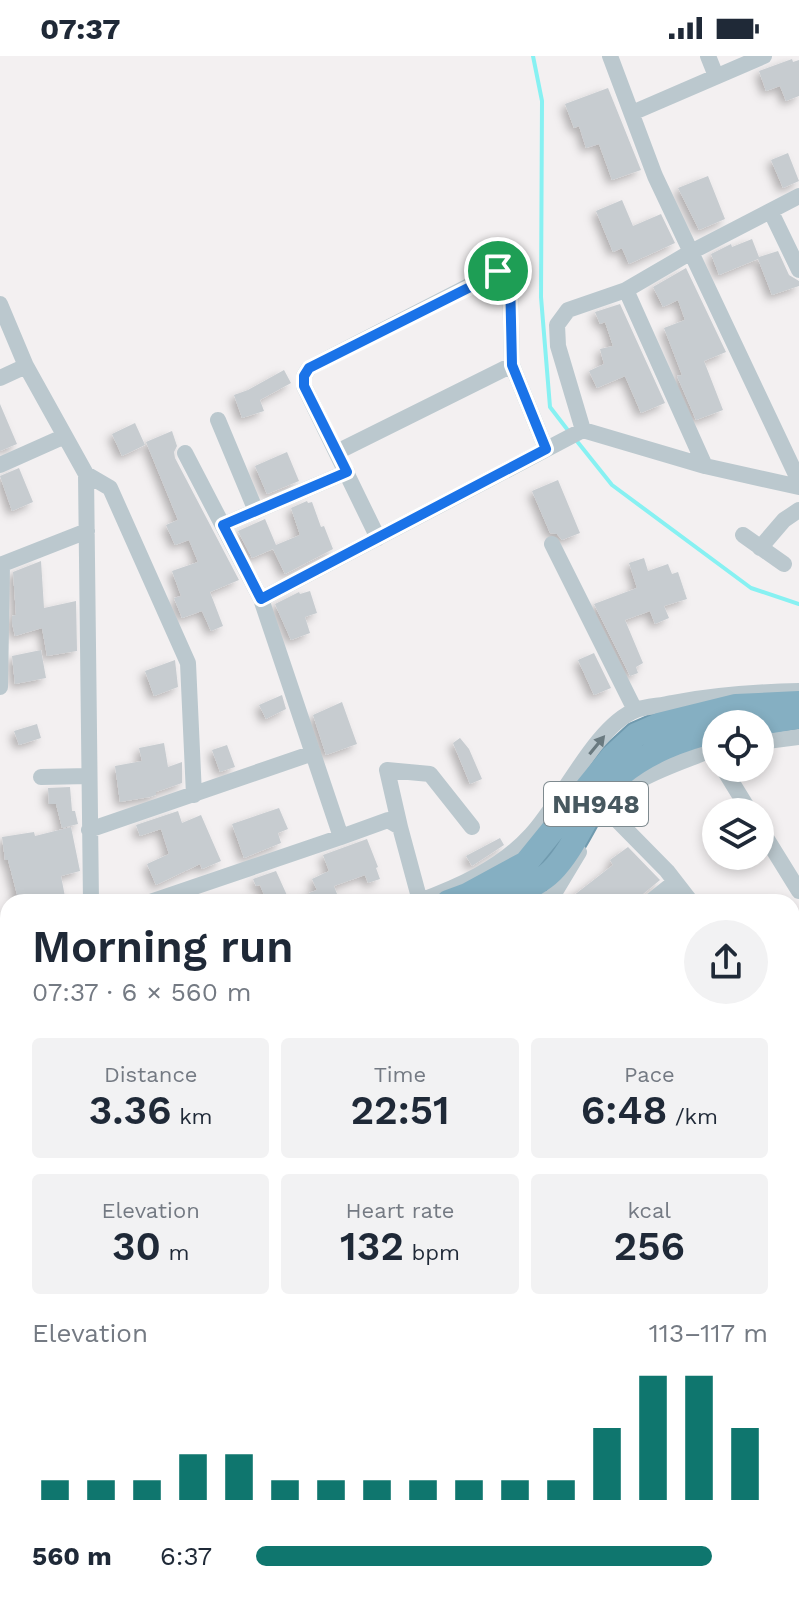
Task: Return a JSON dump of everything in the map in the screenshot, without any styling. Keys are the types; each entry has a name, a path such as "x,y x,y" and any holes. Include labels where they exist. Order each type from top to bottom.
{"highway":[{"name":"NH948","path":"542,889 612,757 636,735 659,725 736,706 799,703"},
{"path":"774,721 799,717"},
{"name":"NH948","path":"542,889 618,776 642,759 702,735"},
{"name":"NH948","path":"480,894 542,889"}],"street":[{"path":"610,56 655,176 799,481"},
{"path":"708,56 716,76"},
{"path":"632,113 764,56"},
{"path":"583,430 558,346 557,325 568,310 626,290 799,196"},
{"path":"771,212 799,270"},
{"path":"378,538 304,386 304,376 309,368 504,270 509,272 510,278 512,365 547,449"},
{"path":"626,290 705,466"},
{"path":"0,304 26,366 86,474 91,894"},
{"path":"337,452 512,365"},
{"path":"0,378 26,366"},
{"path":"218,420 256,511"},
{"path":"261,599 583,430 705,466 799,487"},
{"path":"0,465 65,436"},
{"path":"185,453 261,599 341,837"},
{"path":"223,525 347,472"},
{"path":"86,474 110,488 188,663 194,795"},
{"path":"760,548 784,520 799,510"},
{"path":"0,687 1,565 87,531"},
{"path":"743,535 784,564"},
{"path":"552,544 635,710"},
{"path":"434,894 481,874 519,848 555,806 599,740 635,710 716,696 799,691"},
{"path":"774,740 799,737"},
{"path":"89,830 313,753"},
{"path":"542,889 613,797 702,754"},
{"path":"416,894 387,770 430,774 472,827"},
{"path":"41,777 89,776"},
{"path":"606,809 685,894"},
{"path":"174,894 388,820 400,827"},
{"path":"774,851 799,891"},
{"path":"660,894 675,882"}],"building":[{"path":"792,59 793,62 799,60 799,96 786,101 780,86 766,91 759,71"},
{"path":"608,88 641,170 612,180 599,144 586,148 579,126 574,128 565,104"},
{"path":"788,153 799,181 783,188 771,160"},
{"path":"708,176 725,219 699,230 678,188"},
{"path":"622,200 633,226 661,214 675,243 629,264 622,248 613,252 596,211"},
{"path":"752,239 759,257 778,251 789,275 799,281 799,286 772,295 758,259 719,275 711,254 731,244 732,247"},
{"path":"686,268 726,352 704,361 723,410 696,420 677,376 682,375 664,328 685,320 678,300 663,307 653,287"},
{"path":"620,304 665,403 641,413 625,376 597,388 589,371 604,364 600,349 613,346 605,322 600,324 595,312"},
{"path":"284,370 291,383 260,400 264,411 242,418 234,395"},
{"path":"0,404 17,444 0,451"},
{"path":"135,423 145,445 122,456 112,434"},
{"path":"172,431 177,446 175,458 239,580 210,592 223,626 211,631 202,611 182,618 174,598 181,596 172,571 198,562 189,540 175,545 166,525 178,520 146,442"},
{"path":"287,452 299,481 267,494 255,466"},
{"path":"19,468 33,502 12,511 0,476"},
{"path":"558,480 580,533 562,540 557,534 550,533 532,491"},
{"path":"312,502 333,549 285,574 273,549 252,558 238,531 265,519 276,545 300,535 291,508"},
{"path":"644,558 648,571 668,564 672,574 678,572 687,599 664,606 669,618 655,624 650,611 625,620 643,663 636,667 638,673 630,676 594,604 637,588 629,563"},
{"path":"41,561 44,608 76,601 77,651 47,656 42,628 15,636 12,623 12,616 16,615 13,572"},
{"path":"310,591 317,613 305,617 310,633 291,640 275,604 299,592"},
{"path":"41,650 46,678 15,684 12,656"},
{"path":"594,653 611,688 594,695 578,660"},
{"path":"175,660 178,687 154,696 145,671"},
{"path":"282,695 286,709 266,719 259,705"},
{"path":"342,702 357,744 326,755 313,715"},
{"path":"37,724 41,738 19,745 14,731"},
{"path":"460,738 469,749 482,779 470,784 453,743"},
{"path":"164,743 168,767 182,762 182,783 150,797 120,802 115,766 142,761 139,748"},
{"path":"227,745 235,767 220,772 212,750"},
{"path":"70,787 72,811 75,811 78,824 62,828 56,804 49,804 48,788"},
{"path":"279,808 288,829 278,833 281,843 244,858 232,824"},
{"path":"178,811 182,823 201,815 221,861 202,869 200,864 156,885 147,864 169,854 161,829 140,836 136,825"},
{"path":"71,827 80,871 61,876 64,894 17,894 8,860 5,860 2,837 34,832 35,836"},
{"path":"500,838 504,845 472,866 466,856"},
{"path":"367,839 380,879 368,883 365,875 334,886 337,894 309,894 317,890 312,879 329,871 323,855"},
{"path":"628,847 660,880 643,894 576,894 613,865 610,860"},
{"path":"276,871 286,894 264,894 253,879"}],"waterway":[{"path":"533,56 542,101 541,297 550,407 570,433"},
{"path":"576,440 612,485 751,588 799,604"}],"route":[{"path":"498,271 509,272 510,278 512,365 546,449 261,599 223,525 347,472 304,386 304,376 309,368 498,271"}]}
